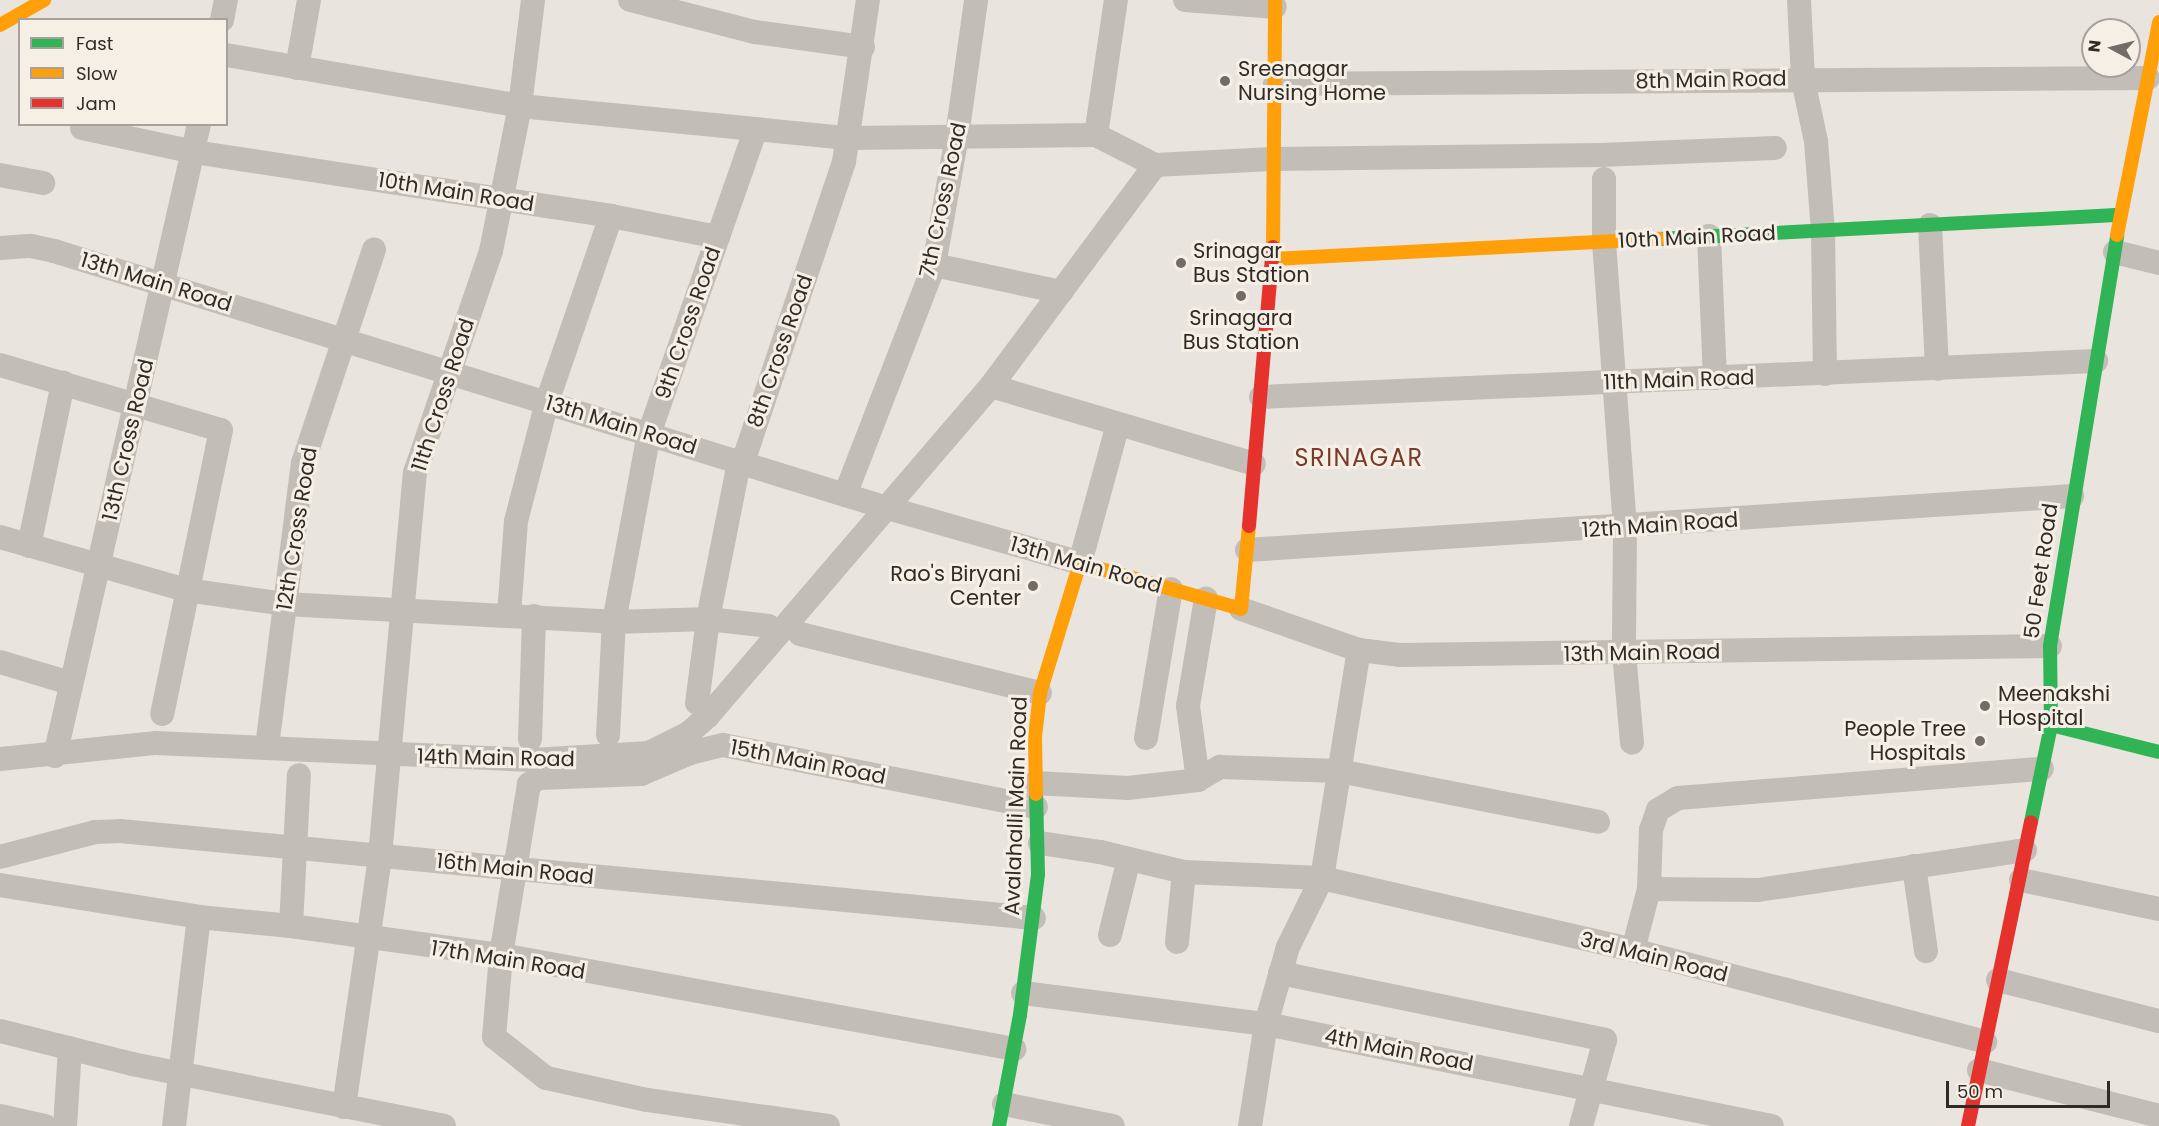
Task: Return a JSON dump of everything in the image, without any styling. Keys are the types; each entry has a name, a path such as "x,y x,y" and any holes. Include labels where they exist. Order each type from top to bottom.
{"street":[{"path":"10,22 44,0"},
{"path":"222,18 226,0"},
{"path":"297,68 309,0"},
{"name":"11th Cross Road","path":"344,1107 356,1044 367,938 380,856 415,473 490,251 520,106 533,0"},
{"path":"630,0 754,32 863,47"},
{"name":"8th Cross Road","path":"697,703 708,619 739,462 746,453 844,162 863,47 868,0"},
{"name":"7th Cross Road","path":"845,495 934,265 957,136 976,0"},
{"path":"1096,135 1116,0"},
{"path":"1185,0 1275,3 1274,259 1241,609"},
{"path":"1800,0 1803,80 1816,141 1823,231 1825,374"},
{"name":"50 Feet Road","path":"1968,1126 2021,880 2051,725 2050,645 2072,496 2120,215 2150,114 2148,78 2159,22"},
{"path":"228,55 520,106 847,138 1096,135 1155,165 1274,159 1600,155 1775,148"},
{"name":"8th Main Road","path":"1275,84 2148,78"},
{"name":"13th Cross Road","path":"55,756 70,683 165,285 199,126"},
{"name":"10th Main Road","path":"81,129 194,152 611,216 718,237"},
{"name":"9th Cross Road","path":"608,735 614,622 649,434 756,129"},
{"name":"14th Main Road","path":"0,759 55,756 149,744 267,747 389,756 556,760 649,753 666,747 708,716 884,507 991,386 1155,165"},
{"path":"0,175 43,183"},
{"path":"1604,179 1605,242 1625,527 1624,653 1632,743"},
{"name":"10th Main Road","path":"1274,259 2120,215"},
{"path":"509,614 516,521 547,402 611,216"},
{"path":"1930,225 1937,369"},
{"path":"1709,237 1715,378"},
{"name":"13th Main Road","path":"0,248 31,246 54,251 884,507 1241,609 1359,650 1439,657 2050,645"},
{"name":"12th Cross Road","path":"267,747 303,463 374,249"},
{"path":"2115,252 2159,263"},
{"path":"934,265 1061,292"},
{"name":"11th Main Road","path":"1261,396 2096,361"},
{"path":"0,364 221,430 162,714"},
{"path":"29,546 63,383"},
{"path":"991,386 1254,464"},
{"path":"1080,563 1118,424"},
{"name":"12th Main Road","path":"1247,550 2072,496"},
{"path":"0,537 98,567 186,590 285,604 509,614 614,622 708,619 769,626"},
{"name":"Avalahalli Main Road","path":"1001,1115 1014,1049 1034,918 1040,843 1036,795 1040,693 1080,563"},
{"path":"1146,738 1171,589"},
{"path":"1198,780 1188,706 1206,599"},
{"path":"530,740 534,616"},
{"path":"800,634 1040,693"},
{"path":"1250,1126 1266,1024 1280,973 1288,947 1322,878 1359,650"},
{"path":"0,662 70,683"},
{"path":"2051,725 2159,752"},
{"name":"15th Main Road","path":"828,1126 647,1100 546,1078 494,1037 501,955 529,784 539,778 641,774 690,753 723,745 1036,795 1198,780 1220,767 1339,771 1598,822"},
{"path":"1633,950 1649,889 1648,864 1651,830 1658,810 1678,798 2042,769"},
{"path":"291,926 300,775"},
{"name":"16th Main Road","path":"0,857 95,832 120,831 1034,918"},
{"name":"3rd Main Road","path":"1040,843 1129,859 1184,872 1322,878 1633,950 1985,1042"},
{"path":"1649,889 1758,890 2025,850"},
{"path":"1110,935 1129,859"},
{"path":"1914,866 1926,951"},
{"path":"1177,942 1184,872"},
{"path":"2021,880 2159,909"},
{"name":"17th Main Road","path":"0,885 199,917 291,926 501,955 1014,1049"},
{"path":"174,1126 199,917"},
{"path":"1280,973 1605,1040 1581,1126"},
{"path":"1998,980 2159,1021"},
{"name":"4th Main Road","path":"1023,993 1266,1024 1593,1088 1772,1126"},
{"path":"0,1031 179,1074 344,1107 372,1119 444,1126"},
{"path":"66,1126 70,1048"},
{"path":"1979,1071 2159,1116"},
{"path":"1001,1115 1113,1126"},
{"path":"0,1116 45,1126"}],"traffic: fast":[{"path":"1659,239 2120,215"},
{"path":"2031,822 2051,725 2050,646 2117,235"},
{"path":"2051,725 2159,752"},
{"path":"999,1126 1020,1015 1038,874 1036,794"}],"traffic: slow":[{"path":"0,25 44,0"},
{"path":"1273,247 1275,0"},
{"path":"2117,235 2159,22"},
{"path":"1273,259 1659,239"},
{"path":"1036,794 1035,737 1040,693 1080,563 1241,609 1249,526"}],"traffic: jam":[{"path":"1249,526 1273,247"},
{"path":"1968,1126 2031,822"}],"place":[{"name":"Sreenagar Nursing Home","path":"1225,81"},
{"name":"Srinagar Bus Station","path":"1181,263"},
{"name":"Srinagara Bus Station","path":"1241,296"},
{"name":"Rao's Biryani Center","path":"1033,586"},
{"name":"Meenakshi Hospital","path":"1985,706"},
{"name":"People Tree Hospitals","path":"1980,741"}],"district":[{"name":"SRINAGAR","path":"1359,458"}]}
